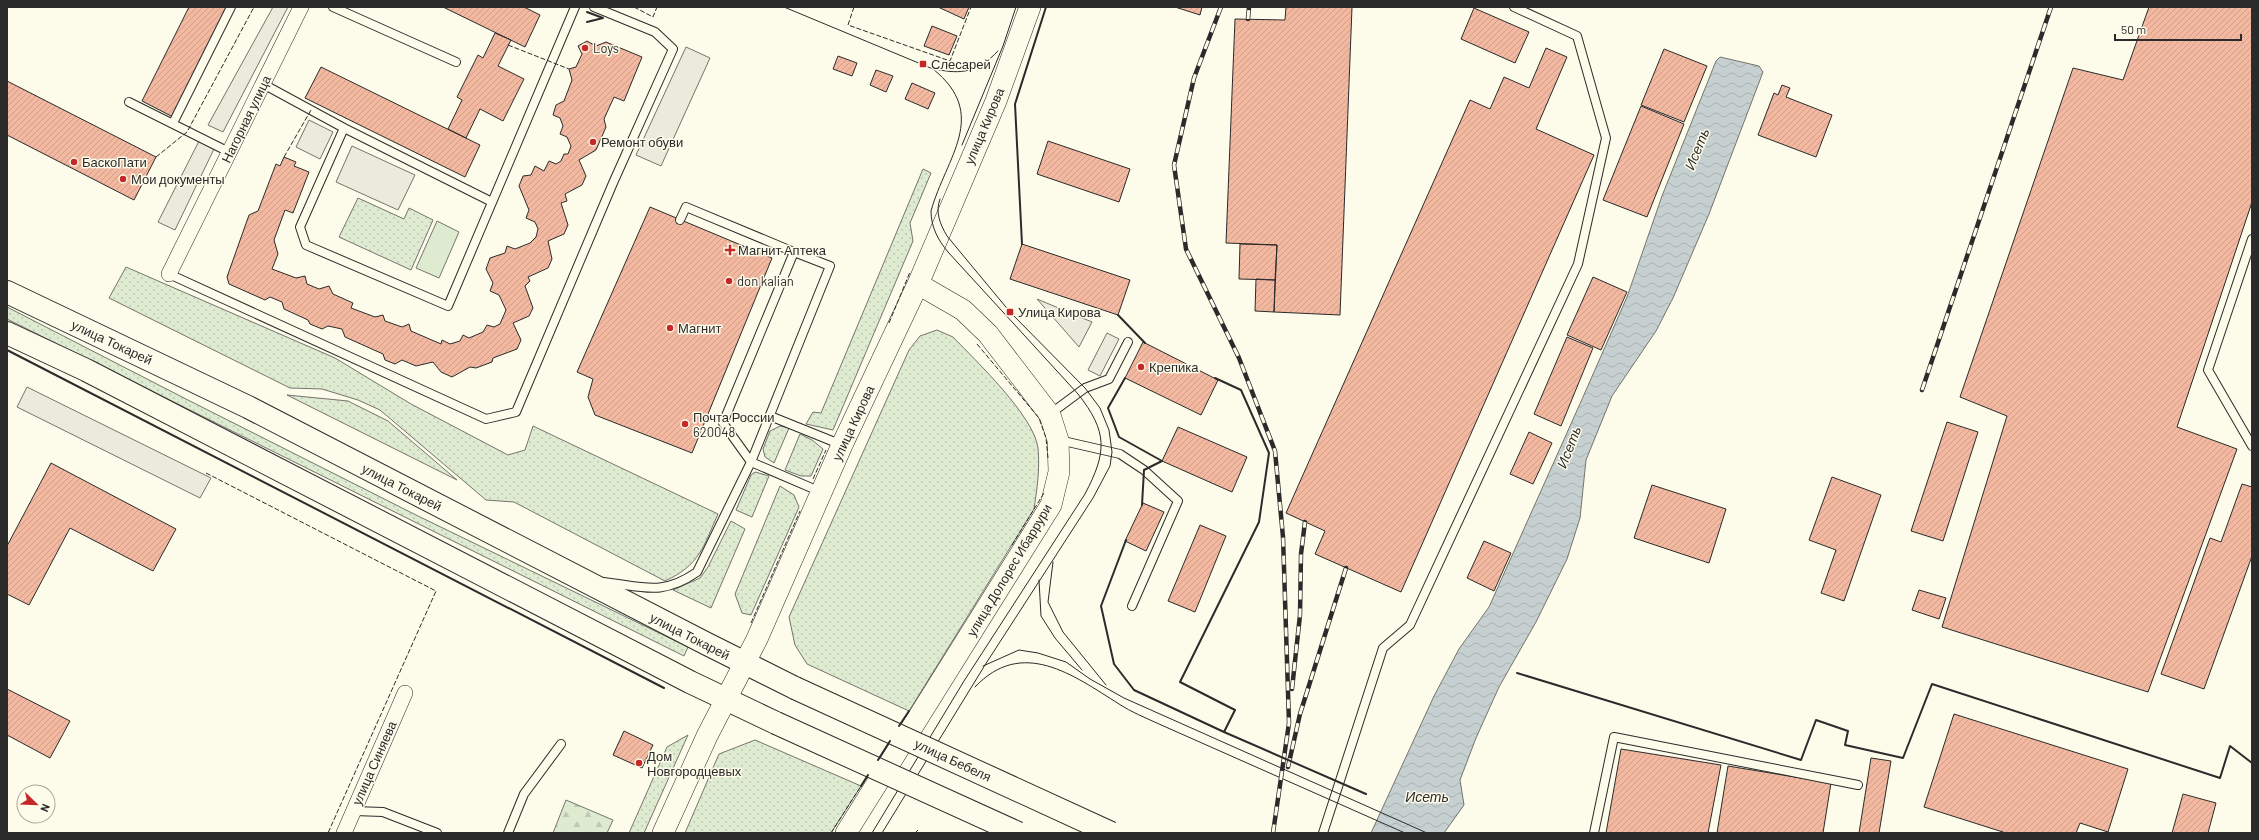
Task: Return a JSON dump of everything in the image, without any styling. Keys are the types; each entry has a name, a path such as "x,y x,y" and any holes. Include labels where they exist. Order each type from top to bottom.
{"main road":[{"name":"улица Кирова","path":"663,833 707,736 744,663 842,445 918,284 996,101 1030,7"},
{"name":"улица Долорес Ибаррури","path":"846,833 1051,506 1059,472 1058,440 1050,415 988,334 963,310 918,284"},
{"name":"улица Токарей","path":"7,292 248,407 581,580 795,688"},
{"path":"7,333 94,374 726,699 1018,833"},
{"name":"улица Бебеля","path":"795,688 1111,833"}],"street":[{"name":"Нагорная улица","path":"169,274 301,7"},
{"name":"улица Синяева","path":"344,833 405,694"}],"lane":[{"path":"173,123 231,7"},
{"path":"333,7 456,62"},
{"path":"344,128 300,227 306,245 448,306 576,7"},
{"path":"169,274 486,419 516,412 613,183 673,49 655,32 594,7"},
{"path":"1323,833 1383,648 1410,625 1578,264 1606,138 1577,36 1514,7"},
{"path":"263,84 344,128 492,202"},
{"path":"129,102 229,152"},
{"path":"581,580 659,589 682,583 697,572 751,462 830,266 686,207 680,220"},
{"path":"2252,239 2208,370 2252,446"},
{"path":"794,252 723,423 751,462 822,492"},
{"path":"1050,415 1085,388 1109,379 1128,342"},
{"path":"770,416 842,445"},
{"path":"1058,440 1120,454 1144,470 1178,501 1132,606"},
{"path":"1594,833 1614,736 1858,785"},
{"path":"508,833 524,794 561,744"},
{"path":"354,811 383,812 419,830 437,833"}],"green space":[{"path":"923,169 931,173 910,223 913,241 833,430 806,424 813,412 821,413"},
{"path":"358,198 404,219 409,208 433,220 411,270 339,237"},
{"path":"437,221 459,232 439,278 416,268"},
{"path":"126,267 335,358 411,404 508,455 525,450 533,426 718,514 699,554 686,568 677,575 665,581 514,502 486,500 380,410 358,400 322,389 290,388 109,298"},
{"path":"7,307 416,515 688,647 684,656 7,319"},
{"path":"937,330 953,337 1003,390 1026,421 1034,435 1038,448 1038,479 1034,509 909,711 807,664 795,645 789,617 909,350 920,336"},
{"path":"287,395 348,401 388,421 457,480"},
{"path":"780,426 789,428 774,463 765,457 763,449 770,431"},
{"path":"800,434 812,440 823,449 811,476 801,476 785,470"},
{"path":"755,472 769,476 752,517 736,510 751,475"},
{"path":"780,486 794,495 799,507 751,615 742,613 735,594"},
{"path":"731,521 745,529 711,608 673,590 700,578 708,567"},
{"path":"688,735 644,833 629,833 667,747"},
{"path":"755,740 861,786 831,833 685,833 719,754"},
{"path":"566,800 613,820 607,833 553,833"}],"shaded area":[{"path":"273,7 288,7 223,132 208,125"},
{"path":"686,47 710,58 661,166 636,155"},
{"path":"309,120 333,132 320,159 296,147"},
{"path":"199,141 214,149 175,230 158,222"},
{"path":"352,146 415,175 398,210 336,182"},
{"path":"1037,299 1092,322 1079,347"},
{"path":"1107,333 1119,339 1100,376 1088,370"},
{"path":"27,387 211,478 200,498 17,407"}],"water":[{"name":"Исеть","path":"1720,57 1759,66 1763,72 1709,214 1673,298 1656,331 1612,396 1586,460 1580,518 1567,559 1536,622 1499,687 1476,738 1460,780 1464,805 1444,833 1371,833 1434,696 1459,649 1489,607 1627,297 1662,196 1716,61"}],"building":[{"path":"189,7 227,7 173,117 142,101"},
{"path":"443,7 524,7 540,15 525,47"},
{"path":"938,7 969,7 964,19"},
{"path":"1175,7 1202,7 1200,15"},
{"path":"1286,7 1352,7 1340,315 1274,312 1277,245 1226,243 1235,19 1285,20"},
{"path":"2149,7 2252,7 2252,202 2177,427 2237,449 2148,692 1942,627 2007,416 1960,397 2073,68 2123,80"},
{"path":"1474,8 1529,32 1515,63 1461,39"},
{"path":"932,26 957,36 949,55 924,46"},
{"path":"495,33 511,40 498,66 524,79 503,121 480,109 466,138 448,129 462,100 457,97 478,55 483,58"},
{"path":"587,41 596,46 606,42 642,57 624,101 614,97 604,119 606,127 596,150 579,160 586,176 582,185 565,194 567,201 561,203 568,225 564,234 548,241 552,259 548,268 528,277 530,281 525,286 533,308 529,316 513,323 521,340 517,349 493,358 492,362 476,368 470,367 452,377 441,372 433,362 416,366 402,360 395,364 385,360 383,354 345,337 342,329 328,326 322,329 310,324 308,320 284,309 282,302 270,297 265,300 229,284 227,277 249,215 258,211 276,164 280,166 284,157 296,162 294,166 309,172 293,213 285,210 274,240 278,254 272,269 296,278 305,276 307,284 319,289 329,286 333,294 353,303 351,308 375,317 383,315 385,321 402,327 409,324 411,331 441,344 442,340 450,344 460,341 463,335 469,338 483,332 487,325 494,327 500,324 506,310 499,295 490,291 493,283 486,269 490,258 505,253 507,246 515,249 530,243 536,237 538,229 535,222 526,218 529,210 519,186 523,176 531,175 535,166 544,171 549,161 556,164 561,161 564,154 568,154 571,146 567,137 560,134 563,126 560,118 553,115 556,105 564,101 572,80 569,69 576,67 582,54 578,46"},
{"path":"1546,48 1567,57 1536,129 1594,155 1401,592 1315,554 1325,531 1286,513 1470,100 1490,109 1504,77 1529,88"},
{"path":"1664,49 1707,66 1684,122 1641,105"},
{"path":"838,56 857,63 852,76 833,69"},
{"path":"321,67 480,145 465,177 305,98"},
{"path":"876,70 893,76 886,92 870,85"},
{"path":"7,81 156,157 134,200 7,135"},
{"path":"912,83 935,93 928,109 905,99"},
{"path":"1782,85 1790,88 1786,97 1832,115 1816,157 1758,135 1774,93 1778,95"},
{"path":"1641,106 1684,124 1647,217 1603,200"},
{"path":"1048,141 1130,169 1119,202 1037,174"},
{"name":"Магнит","path":"650,207 772,258 692,453 595,415 588,397 593,379 577,372"},
{"path":"1022,244 1130,280 1118,315 1010,279"},
{"path":"1240,244 1277,245 1275,280 1239,279"},
{"path":"1593,277 1627,292 1601,350 1567,335"},
{"path":"1256,279 1275,280 1274,312 1255,311"},
{"path":"1567,337 1593,348 1561,426 1534,414"},
{"path":"1143,342 1218,380 1201,415 1125,378"},
{"path":"1947,422 1978,432 1943,541 1911,531"},
{"path":"1178,427 1247,457 1232,492 1162,461"},
{"path":"1529,432 1552,443 1533,484 1510,474"},
{"path":"51,463 176,529 153,571 70,528 29,605 7,594 7,546"},
{"path":"1832,477 1881,495 1844,601 1821,593 1836,550 1809,540"},
{"path":"2242,484 2252,487 2252,556 2204,689 2161,674 2210,538 2221,542"},
{"path":"1652,485 1726,509 1709,563 1634,538"},
{"path":"1143,503 1164,512 1146,551 1125,541"},
{"path":"1200,525 1226,536 1195,612 1168,601"},
{"path":"1484,541 1511,553 1494,591 1467,578"},
{"path":"1919,590 1946,598 1939,619 1912,610"},
{"path":"7,689 70,721 50,758 7,735"},
{"path":"1954,714 2128,769 2108,832 2080,823 2076,833 2006,833 1924,807"},
{"path":"624,731 653,745 642,768 613,755"},
{"path":"1621,749 1721,765 1708,833 1606,833"},
{"path":"1871,758 1891,761 1879,833 1859,833"},
{"path":"1728,766 1831,783 1823,833 1717,833"},
{"path":"2183,794 2216,803 2208,833 2172,833"}],"tram line":[{"path":"784,7 933,69 950,86 959,103 961,120 959,137 931,211 932,222 936,233 948,252 1078,394 1088,407 1095,420 1101,442 1097,466 1085,494 964,681 872,833"},
{"path":"962,145 1003,46 1016,7"},
{"path":"935,69 953,72 969,70 984,64 998,51"},
{"path":"882,833 985,665 1093,498 1110,466 1112,452 1109,430 1100,408 1085,388 1010,312 947,236 942,227 938,213 940,199"},
{"path":"1053,562 1048,602 1063,632 1106,685"},
{"path":"1039,580 1041,616 1055,638 1082,670"},
{"path":"983,666 1019,650 1038,653 1066,662 1090,679 1124,698 1427,833"},
{"path":"975,687 993,672 1011,664 1029,663 1047,666 1084,682 1139,715 1405,833"}],"railway":[{"path":"1221,7 1194,78 1174,165 1186,249 1239,358 1275,451 1283,537 1289,723 1273,833"},
{"path":"1248,19 1249,7"},
{"path":"1922,390 2051,7"},
{"path":"1292,689 1300,615 1301,554 1305,522"},
{"path":"1288,767 1300,714 1346,568"}],"fence":[{"path":"156,157 187,132 254,7"},
{"path":"634,7 653,17 657,7"},
{"path":"854,7 848,25 950,61 971,7"},
{"path":"508,45 569,69"},
{"path":"284,157 311,110"},
{"path":"889,323 910,272"},
{"path":"977,344 1039,418 1046,438 1048,458"},
{"path":"813,479 826,450"},
{"path":"206,473 436,591 328,833"},
{"path":"1012,545 1044,493"},
{"path":"751,623 800,511"},
{"path":"831,833 861,786"},
{"path":"915,833 918,830"}],"wall":[{"path":"1022,244 1015,104 1046,7"},
{"path":"587,12 603,18 587,22"},
{"path":"1118,315 1145,343"},
{"path":"7,350 664,688"},
{"path":"1125,378 1108,408 1119,437 1162,461 1144,470 1142,505"},
{"path":"1215,378 1241,390 1269,453 1259,522 1180,682 1235,710 1224,732 1366,794"},
{"path":"1126,540 1101,606 1114,664 1134,690 1224,732"},
{"path":"1517,673 1801,760 1816,720 1848,731 1845,745 1903,758 1932,684 2220,778 2230,746 2252,763"},
{"path":"899,726 909,711"},
{"path":"878,760 890,741"},
{"path":"861,786 868,775"}],"place":[{"name":"Loys","path":"585,48"},
{"name":"Слесарей","path":"923,64"},
{"name":"Ремонт обуви","path":"593,142"},
{"name":"БаскоПати","path":"74,162"},
{"name":"Мои документы","path":"123,179"},
{"name":"Магнит Аптека","path":"730,250"},
{"name":"don kalian","path":"729,281"},
{"name":"Улица Кирова","path":"1010,312"},
{"name":"Магнит","path":"670,328"},
{"name":"Крепика","path":"1141,367"},
{"name":"Почта России 620048","path":"685,424"},
{"name":"Дом Новгородцевых","path":"639,763"}]}
